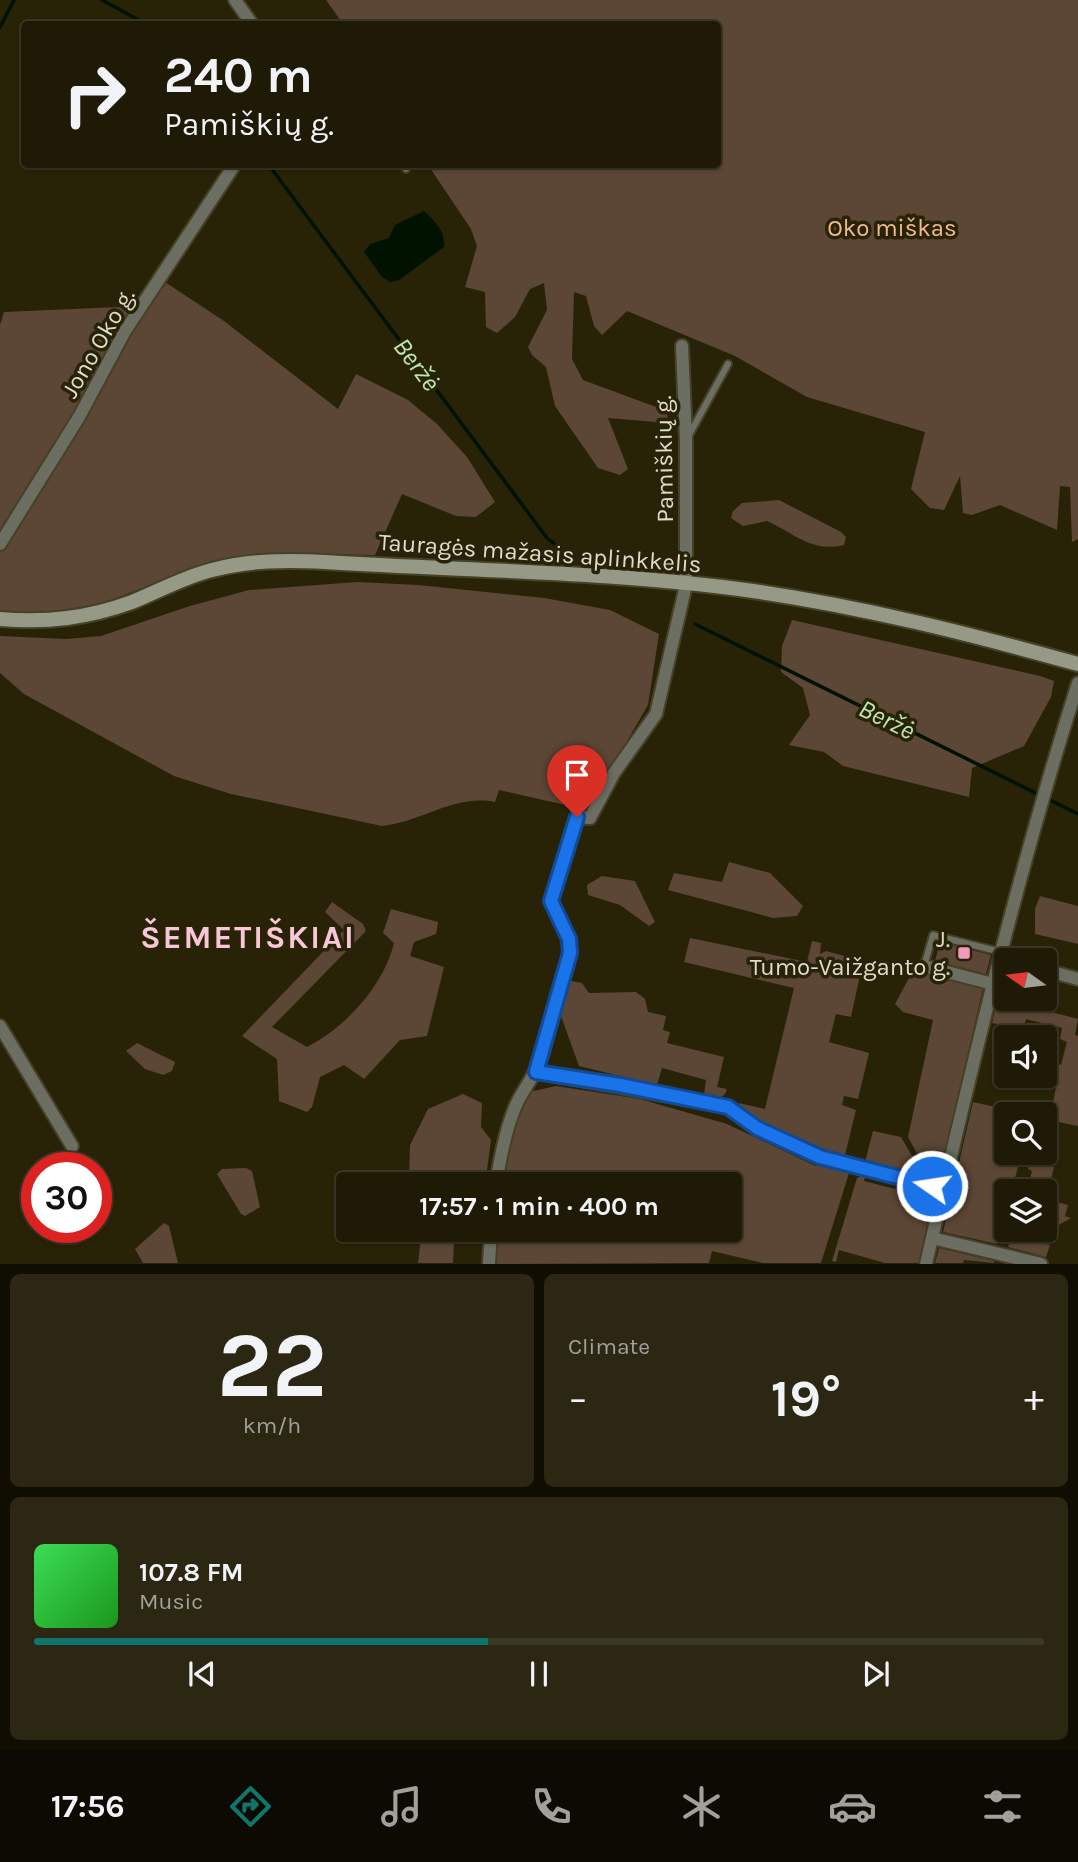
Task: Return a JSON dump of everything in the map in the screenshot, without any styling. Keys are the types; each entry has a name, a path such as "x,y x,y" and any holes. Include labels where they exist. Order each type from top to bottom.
{"main road":[{"name":"Tauragės mažasis aplinkkelis","path":"0,619 53,621 95,614 210,570 273,560 644,579 749,591 881,612 1078,664"}],"street":[{"path":"235,0 251,21"},
{"name":"Jono Oko g.","path":"0,544 79,417 125,331 232,168"},
{"name":"Pamiškių g.","path":"499,1172 513,1112 536,1072 570,953 569,939 551,901 558,873 577,817 590,818 614,773 656,714 686,585 686,440 682,346"},
{"path":"1005,948 1040,801 1078,683"},
{"path":"924,966 993,984 926,1264"},
{"path":"1057,973 1078,979"},
{"path":"0,1026 72,1146"},
{"path":"536,1072 620,1085 728,1107 757,1128 820,1157 943,1189"},
{"path":"932,1238 1041,1264"},
{"path":"489,1264 490,1242"}],"lane":[{"path":"686,440 729,364"},
{"path":"924,966 933,935 994,954"}],"green space":[{"name":"Oko miškas","path":"326,0 1078,0 1078,539 1072,542 1070,487 1060,486 1057,530 1000,505 972,515 963,513 960,476 944,510 930,508 911,489 925,432 807,397 735,356 627,311 602,335 594,326 586,296 574,292 572,359 583,380 667,411 668,423 608,418 628,469 620,475 598,468 555,406 546,367 532,355 528,347 547,310 544,283 530,289 515,317 497,333 486,327 485,292 465,287 477,246 471,229 430,168 721,168 721,21 341,21"},
{"path":"162,280 224,321 338,409 356,374 408,400 437,424 467,457 495,502 476,517 456,516 402,494 375,555 261,553 204,564 101,604 35,614 0,611 0,325 4,312 119,307 148,302"},
{"path":"779,500 841,532 846,537 844,545 833,547 813,544 767,521 743,526 731,518 733,511 742,503"},
{"path":"357,582 418,585 544,598 610,610 659,634 648,705 590,805 583,809 499,790 495,802 466,802 382,826 231,794 174,776 24,694 0,673 0,636 67,639 101,636 190,606 249,590"},
{"path":"792,620 1040,676 1054,681 1051,697 1024,746 972,768 969,797 843,766 824,752 789,745 810,715 803,688 781,672 782,646"},
{"path":"729,862 770,873 803,906 797,916 773,918 668,890 674,873 722,882"},
{"path":"602,876 635,881 655,922 649,926 620,905 588,895 587,885"},
{"path":"1040,896 1078,906 1078,944 1035,934 1035,909"},
{"path":"332,902 363,924 366,931 272,1027 307,1047 322,1039 349,1016 372,989 389,959 394,943 383,933 391,909 438,922 436,934 414,942 410,956 444,967 427,1036 400,1040 364,1079 344,1065 320,1077 312,1107 307,1112 279,1101 277,1059 242,1036 344,930 325,912"},
{"path":"690,938 807,962 812,941 821,943 820,954 826,951 863,961 851,1017 836,1014 829,1042 869,1053 858,1099 844,1096 842,1105 856,1110 845,1155 773,1128 739,1106 739,1103 765,1109 794,988 684,962"},
{"path":"940,942 991,955 986,974 935,961"},
{"path":"920,971 983,988 941,1173 931,1179 908,1137 933,1020 903,1012 895,1004 910,976"},
{"path":"571,981 582,983 589,993 636,992 645,999 648,1012 666,1016 663,1030 670,1032 667,1043 724,1057 717,1087 727,1089 725,1094 720,1098 704,1095 706,1080 662,1068 657,1085 579,1066 561,1016"},
{"path":"995,1012 1051,1012 1078,1019 1075,1035 1078,1036 1078,1126 1058,1122 1057,1126 1057,1102 1053,1102 1057,1088 1057,1063 1061,1065 1067,1042 1060,1039 1062,1028 1026,1019 1024,1025 992,1023"},
{"path":"137,1043 175,1062 172,1071 163,1075 145,1069 126,1051"},
{"path":"556,1086 640,1099 727,1124 816,1166 820,1161 849,1173 821,1263 763,1263 712,1251 709,1263 491,1264 492,1242 742,1242 742,1172 501,1172 517,1107 529,1092"},
{"path":"463,1094 482,1103 481,1127 491,1140 487,1172 409,1172 410,1145 428,1109"},
{"path":"973,1102 994,1107 994,1165 1019,1165 1015,1179 994,1179 994,1242 997,1244 943,1232"},
{"path":"873,1131 901,1137 924,1177 865,1162"},
{"path":"1029,1165 1054,1167 1051,1179 1030,1179 1032,1171 1028,1169"},
{"path":"246,1168 252,1171 260,1207 245,1216 241,1214 217,1174 222,1169"},
{"path":"865,1177 864,1181 895,1189 897,1184 922,1190 931,1200 920,1263 885,1263 839,1250 836,1262 832,1261 857,1178"},
{"path":"1057,1202 1068,1205 1065,1216 1071,1218 1057,1226"},
{"path":"164,1223 169,1226 178,1263 143,1263 135,1249"},
{"path":"421,1242 454,1242 453,1263 418,1263"},
{"path":"1009,1242 1050,1245 1046,1257 1008,1247"},
{"path":"939,1248 994,1263 964,1260 963,1263 935,1263"}],"shaded area":[{"path":"424,211 441,231 444,247 399,280 390,282 382,277 364,252 370,244 389,238 395,225"}],"waterway":[{"path":"0,27 14,0"},
{"name":"Beržė","path":"102,0 140,21"},
{"name":"Beržė","path":"271,168 547,538 571,557"},
{"name":"Beržė","path":"695,624 1078,814"}],"place":[{"name":"J. Tumo-Vaižganto g.","path":"964,953"}],"district":[{"name":"ŠEMETIŠKIAI","path":"248,937"}],"route":[{"path":"577,817 551,901 569,939 570,953 559,1000 536,1072 620,1085 728,1107 757,1128 820,1157 932,1186"}]}
